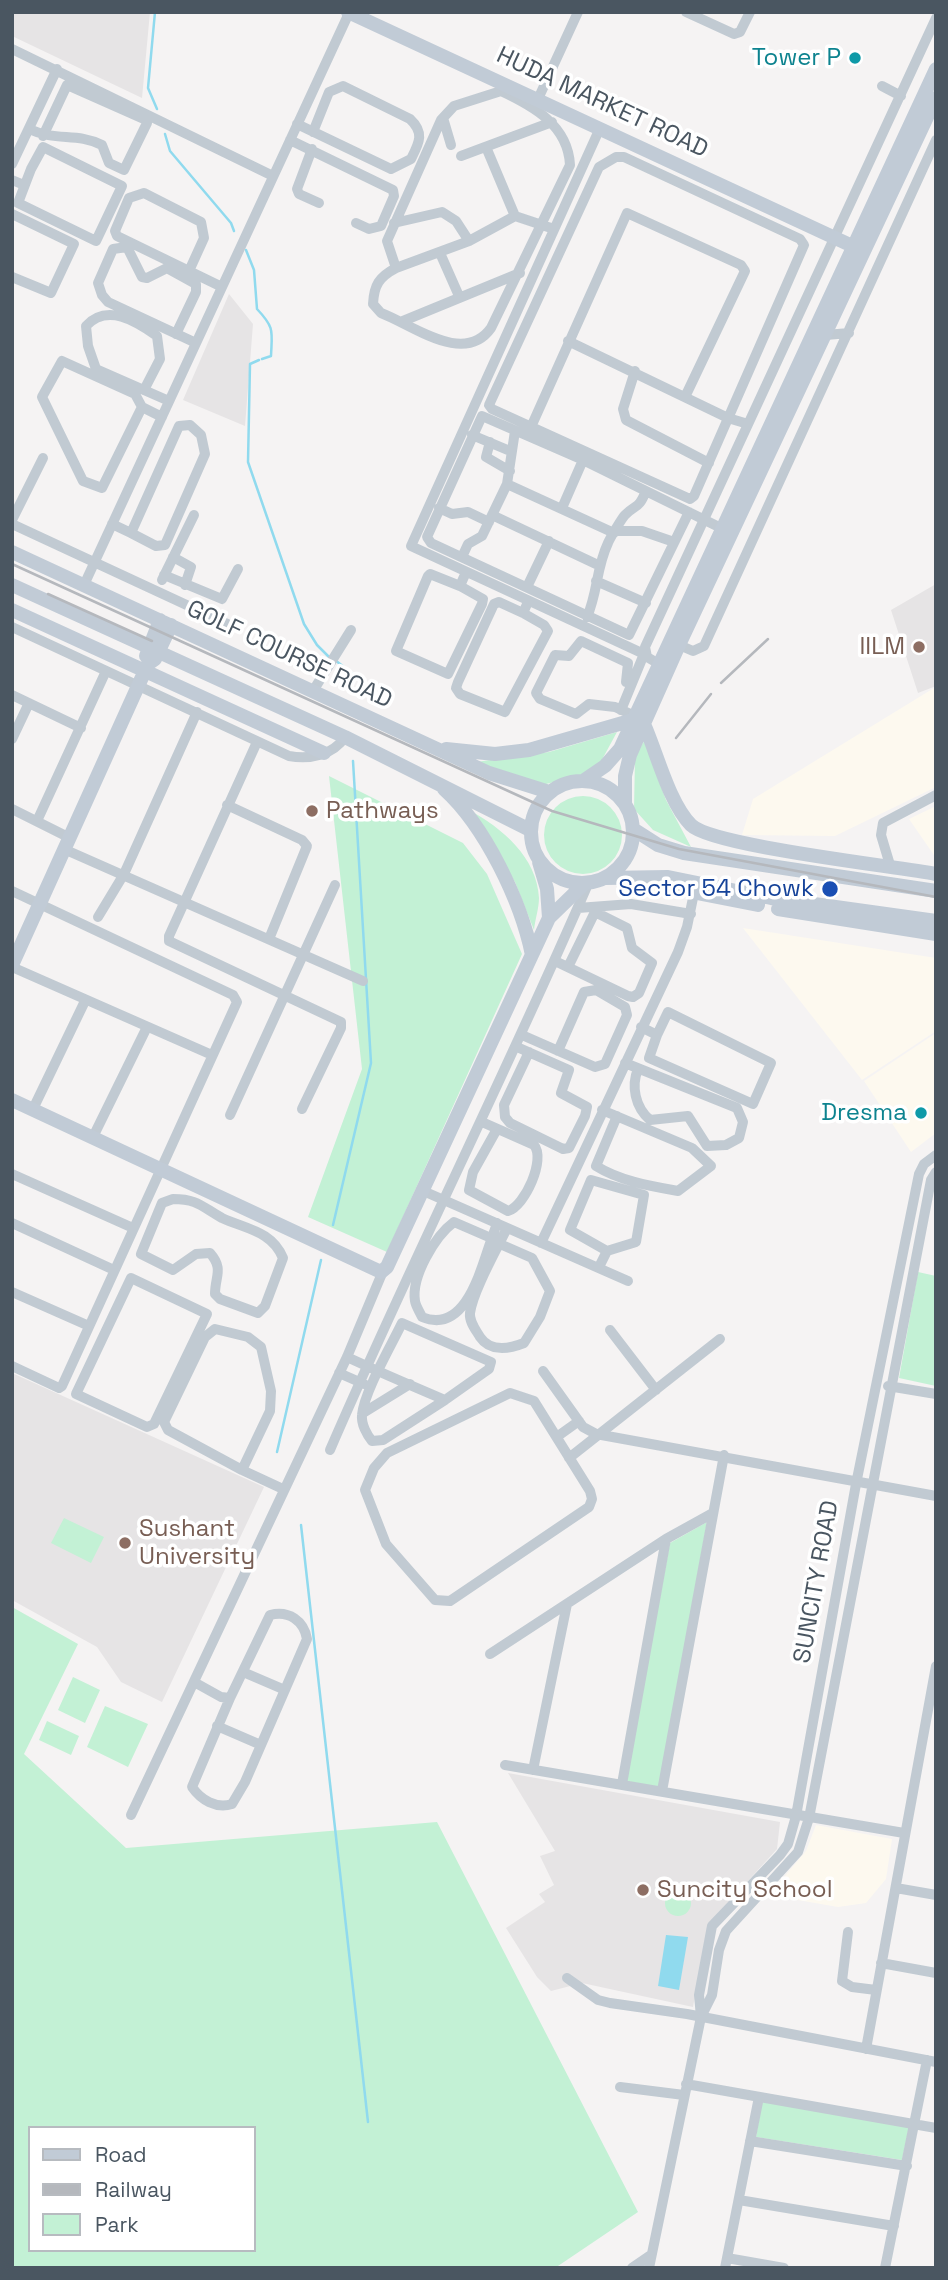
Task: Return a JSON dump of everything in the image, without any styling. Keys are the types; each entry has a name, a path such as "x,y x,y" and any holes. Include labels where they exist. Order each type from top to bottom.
{"main road":[{"name":"HUDA MARKET ROAD","path":"348,12 860,249"},
{"path":"605,878 626,858 633,829 625,804 629,716 679,645 826,335 935,71"},
{"path":"583,781 605,766 620,749 629,716 659,664 766,436 936,98"},
{"path":"12,544 86,582 315,688"},
{"name":"GOLF COURSE ROAD","path":"12,552 86,582 165,622 315,688 489,773 550,792"},
{"name":"GOLF COURSE ROAD","path":"12,585 345,737 530,830"},
{"path":"12,611 146,668 324,753"},
{"path":"12,966 139,687 165,622"},
{"path":"427,744 495,754 530,750 629,716"},
{"path":"629,716 679,808 689,823 701,833 723,839 936,874"},
{"path":"549,918 547,890 540,862 532,846 530,830 536,809 550,792 565,784 583,781 607,787 625,804"},
{"path":"437,782 458,803 517,899 532,955"},
{"path":"633,829 658,845 684,853 936,891"},
{"path":"719,857 723,839"},
{"path":"540,862 558,878 586,884"},
{"path":"651,876 666,887 694,893 936,934"},
{"path":"12,1100 373,1272 383,1270 549,918 586,884 605,878 651,876 690,881 771,898 936,921"}],"street":[{"path":"86,582 348,12"},
{"path":"538,99 579,12"},
{"path":"686,12 701,16 734,34 740,32 750,12"},
{"path":"629,716 644,654 703,520 936,18"},
{"path":"12,49 273,176"},
{"path":"31,169 13,162 57,69"},
{"path":"29,129 43,136 90,139 102,145 109,163 124,170 147,124 134,114 67,85 43,136"},
{"path":"297,124 313,132 391,169 411,159 421,134 410,120 342,86 330,92 313,132"},
{"path":"882,86 901,96"},
{"path":"396,268 387,241 443,117 454,106 501,91 527,103 552,122 570,165 520,273 491,328 475,341 454,345 381,313 373,304 374,287 384,274 469,241 515,216"},
{"path":"443,117 451,145"},
{"path":"461,156 552,122"},
{"path":"600,128 412,544 416,550 644,654 659,664"},
{"path":"290,140 393,190 394,196 381,226 369,229 356,223"},
{"path":"679,645 693,651 704,646 936,140"},
{"path":"43,147 120,183 119,195 100,239 92,240 22,206 18,199 31,169 43,147"},
{"path":"486,148 515,216 553,231"},
{"path":"312,149 297,188 299,194 319,203"},
{"path":"616,157 624,157 800,239 804,245 709,463 694,496 690,499 531,427 492,409 490,402 599,167 616,157"},
{"path":"12,180 24,185"},
{"path":"189,271 204,238 201,222 144,193 129,198 115,231 117,236 189,271 222,287"},
{"path":"394,223 442,212 456,221 469,241"},
{"path":"531,427 626,213 741,265 745,271 685,397"},
{"path":"12,277 51,293 74,244 13,216"},
{"path":"176,334 196,292 196,284 167,268 147,278 142,277 127,247 113,249 98,283 108,302 176,334 196,343"},
{"path":"440,253 459,296"},
{"path":"403,321 520,273"},
{"path":"144,390 160,359 157,336 143,326 116,315 92,320 86,326 88,346 96,369 169,401"},
{"path":"826,335 849,333"},
{"path":"568,341 766,436"},
{"path":"142,407 102,488 83,481 42,397 62,361 135,394 142,407 162,417"},
{"path":"635,371 623,417 709,463"},
{"path":"689,512 629,635 427,540 482,416 583,460 689,512 703,520 721,528"},
{"path":"112,524 160,547 165,545 205,454 201,435 190,425 179,425 131,533"},
{"path":"462,557 468,544 482,536 507,484 515,431"},
{"path":"472,435 510,451"},
{"path":"490,442 485,457 510,471"},
{"path":"43,458 12,522 234,627"},
{"path":"562,508 583,460"},
{"path":"507,484 616,532 642,531 674,542"},
{"path":"587,617 597,595 598,565 624,515 639,508 646,491"},
{"path":"439,508 452,514 468,512 491,518 549,541 598,565"},
{"path":"157,590 194,515"},
{"path":"527,587 549,541"},
{"path":"173,557 191,568 185,585"},
{"path":"164,575 222,599 238,569"},
{"path":"460,586 466,572"},
{"path":"430,574 460,586 483,599 448,674 396,651 428,576 430,574"},
{"path":"596,581 646,603"},
{"path":"499,602 523,613 544,625 548,631 505,712 460,694 456,688 458,682 494,604 499,602"},
{"path":"523,613 528,602"},
{"path":"12,627 297,758 337,748 345,737"},
{"path":"315,688 351,630"},
{"path":"581,641 628,663 629,716 589,704 576,714 540,698 536,693 555,655 569,656 581,641"},
{"path":"37,821 106,671"},
{"path":"12,695 81,728"},
{"path":"12,739 29,704"},
{"path":"98,917 124,874 197,712"},
{"path":"257,741 184,901 169,941 341,1022 341,1028 302,1110"},
{"path":"890,865 881,835 883,823 936,795"},
{"path":"227,805 302,840 307,846 269,939"},
{"path":"12,809 37,821 68,844 124,874 363,981"},
{"path":"330,1450 443,1200 517,1047 586,884"},
{"path":"230,1115 335,885"},
{"path":"12,891 236,998 236,1006 59,1388 12,1366"},
{"path":"541,1242 678,952 691,914 694,893"},
{"path":"578,908 631,904 691,914"},
{"path":"555,961 568,968 633,998 639,992 652,963 634,951 627,928 595,912 568,968"},
{"path":"12,966 85,1001 212,1055"},
{"path":"522,1035 558,1051 600,1068 605,1064 627,1015 625,1007 596,990 584,992 558,1051"},
{"path":"33,1109 85,1001"},
{"path":"668,1013 771,1063 753,1104 649,1058 657,1035 668,1013"},
{"path":"93,1137 147,1027"},
{"path":"641,1027 657,1035"},
{"path":"517,1047 530,1052 569,1070 561,1093 587,1107 569,1147 563,1149 521,1129 505,1117 505,1105 530,1052"},
{"path":"625,1063 737,1108 743,1122 739,1138 726,1144 706,1146 688,1116 650,1120 643,1113 633,1085 638,1069"},
{"path":"602,1110 617,1116 692,1148 711,1166 677,1191 649,1186 606,1172 596,1166 617,1116"},
{"path":"482,1122 534,1145 540,1157 522,1202 508,1211 469,1190 472,1172 497,1129"},
{"name":"SUNCITY ROAD","path":"701,2017 699,1995 712,1926 780,1855 788,1844 796,1816 856,1484 919,1174 924,1164 936,1155"},
{"path":"12,1174 133,1228"},
{"path":"649,2268 686,2084 701,2017 712,1995 719,1950 726,1931 798,1852 809,1818 893,1387 911,1272 933,1176"},
{"path":"599,1267 607,1251 636,1242 644,1195 591,1180 570,1230 607,1251"},
{"path":"421,1190 628,1281"},
{"path":"173,1199 199,1202 232,1221 251,1227 278,1247 283,1258 265,1306 258,1313 220,1299 215,1294 220,1275 217,1262 210,1253 196,1254 173,1270 141,1254 162,1203 173,1199"},
{"path":"221,1217 233,1203"},
{"path":"232,1221 233,1203"},
{"path":"495,1241 470,1314 472,1324 485,1344 496,1348 524,1343 540,1317 550,1291 532,1258 495,1241 454,1222 437,1239 416,1286 415,1300 422,1317 439,1322 451,1318 462,1307 495,1241 502,1226"},
{"path":"12,1223 114,1270"},
{"path":"131,1815 347,1357 383,1270"},
{"path":"131,1278 207,1314 154,1424 147,1427 76,1394 100,1341 131,1278"},
{"path":"12,1292 88,1327 106,1328"},
{"path":"404,1322 489,1360 489,1369 378,1441 369,1438 362,1414 379,1372 404,1322"},
{"path":"88,1327 100,1341"},
{"path":"242,1470 270,1411 271,1391 261,1347 248,1337 215,1329 205,1337 164,1422 168,1430 242,1470 284,1489"},
{"path":"610,1330 656,1390"},
{"path":"569,1458 719,1339"},
{"path":"347,1357 445,1400"},
{"path":"543,1371 579,1421 596,1434 724,1455 872,1487 936,1496"},
{"path":"339,1373 372,1388"},
{"path":"362,1414 410,1384"},
{"path":"878,1384 936,1394"},
{"path":"510,1393 534,1401 558,1436 569,1458 590,1491 592,1499 589,1507 450,1601 440,1602 429,1596 386,1544 365,1490 374,1468 387,1453 510,1393"},
{"path":"558,1436 579,1421"},
{"path":"662,1791 724,1455"},
{"path":"490,1654 666,1539 713,1513"},
{"path":"622,1784 666,1539"},
{"path":"533,1769 567,1604"},
{"path":"280,1612 301,1621 307,1639 238,1798 232,1804 222,1807 198,1797 192,1787 243,1672 270,1615 280,1612"},
{"path":"866,2049 936,1666"},
{"path":"243,1672 285,1690"},
{"path":"194,1682 221,1697 230,1698"},
{"path":"217,1726 261,1745"},
{"path":"505,1765 904,1833"},
{"path":"896,1888 936,1895"},
{"path":"848,1932 842,1981 852,1987 876,1990"},
{"path":"881,1963 936,1973"},
{"path":"567,1978 598,2000 610,2003 701,2017 931,2061 915,2124 886,2268"},
{"path":"686,2084 936,2128"},
{"path":"620,2087 684,2095"},
{"path":"759,2096 726,2263 784,2268"},
{"path":"750,2141 907,2166"},
{"path":"739,2200 894,2226"},
{"path":"632,2268 651,2255"}],"shaded area":[{"path":"12,12 150,12 142,98 12,36"},
{"path":"229,294 253,324 245,426 183,400"},
{"name":"IILM","path":"936,584 936,686 918,693 891,610"},
{"path":"934,688 936,787 835,836 742,835 753,799"},
{"path":"936,806 936,858 909,819"},
{"path":"743,928 936,958 936,1031 862,1080"},
{"path":"936,1033 936,1133 911,1152 864,1081"},
{"name":"Sushant University","path":"12,1373 264,1487 162,1702 121,1682 97,1647 12,1600"},
{"name":"Suncity School","path":"508,1773 780,1822 777,1849 708,1925 693,2007 582,1983 551,1991 537,1977 506,1928 545,1902 539,1894 554,1885 540,1856 555,1851"},
{"path":"816,1825 892,1839 886,1879 866,1903 838,1907 769,1895 806,1851"}],"green space":[{"path":"617,732 598,767 583,775 542,785 476,762 549,752"},
{"path":"644,741 666,800 691,847 653,830 634,809 635,758"},
{"path":"329,776 463,843 487,874 522,954 387,1252 308,1217 362,1069"},
{"path":"583,796 598,799 615,813 622,835 619,850 605,867 583,874 568,871 551,857 544,835 547,820 561,803"},
{"path":"469,810 516,845 532,869 539,898 534,930 515,882"},
{"path":"918,1272 936,1276 936,1386 899,1378"},
{"path":"64,1518 104,1537 91,1563 51,1543"},
{"path":"707,1522 659,1787 626,1781 670,1543"},
{"path":"12,1607 78,1644 24,1754 126,1848 437,1822 638,2212 555,2268 12,2268"},
{"path":"73,1677 100,1690 85,1723 58,1710"},
{"path":"105,1706 148,1724 128,1767 87,1747"},
{"path":"47,1721 79,1736 71,1755 39,1740"},
{"path":"678,1890 687,1894 691,1903 687,1912 678,1916 669,1912 665,1903 669,1894"},
{"path":"762,2101 909,2127 902,2160 756,2137"}],"water":[{"path":"666,1935 688,1937 679,1990 658,1986"}],"waterway":[{"path":"155,12 148,88 157,109"},
{"path":"165,134 170,151 231,223 234,231"},
{"path":"246,250 254,270 257,309 271,330 271,356 262,359"},
{"path":"259,360 250,364 248,462 304,624 317,645 329,657"},
{"path":"335,660 369,687 374,698"},
{"path":"333,1225 371,1063 353,761"},
{"path":"277,1452 321,1260"},
{"path":"301,1525 368,2122"}],"railway":[{"path":"12,564 552,811 679,849 936,897"},
{"path":"48,594 152,641"},
{"path":"721,683 768,639"},
{"path":"676,738 711,694"}],"place":[{"name":"Tower P","path":"855,58"},
{"name":"IILM","path":"919,647"},
{"name":"Pathways","path":"312,811"},
{"name":"Sector 54 Chowk","path":"830,889"},
{"name":"Dresma","path":"921,1113"},
{"name":"Sushant University","path":"125,1543"},
{"name":"Suncity School","path":"643,1890"}]}
